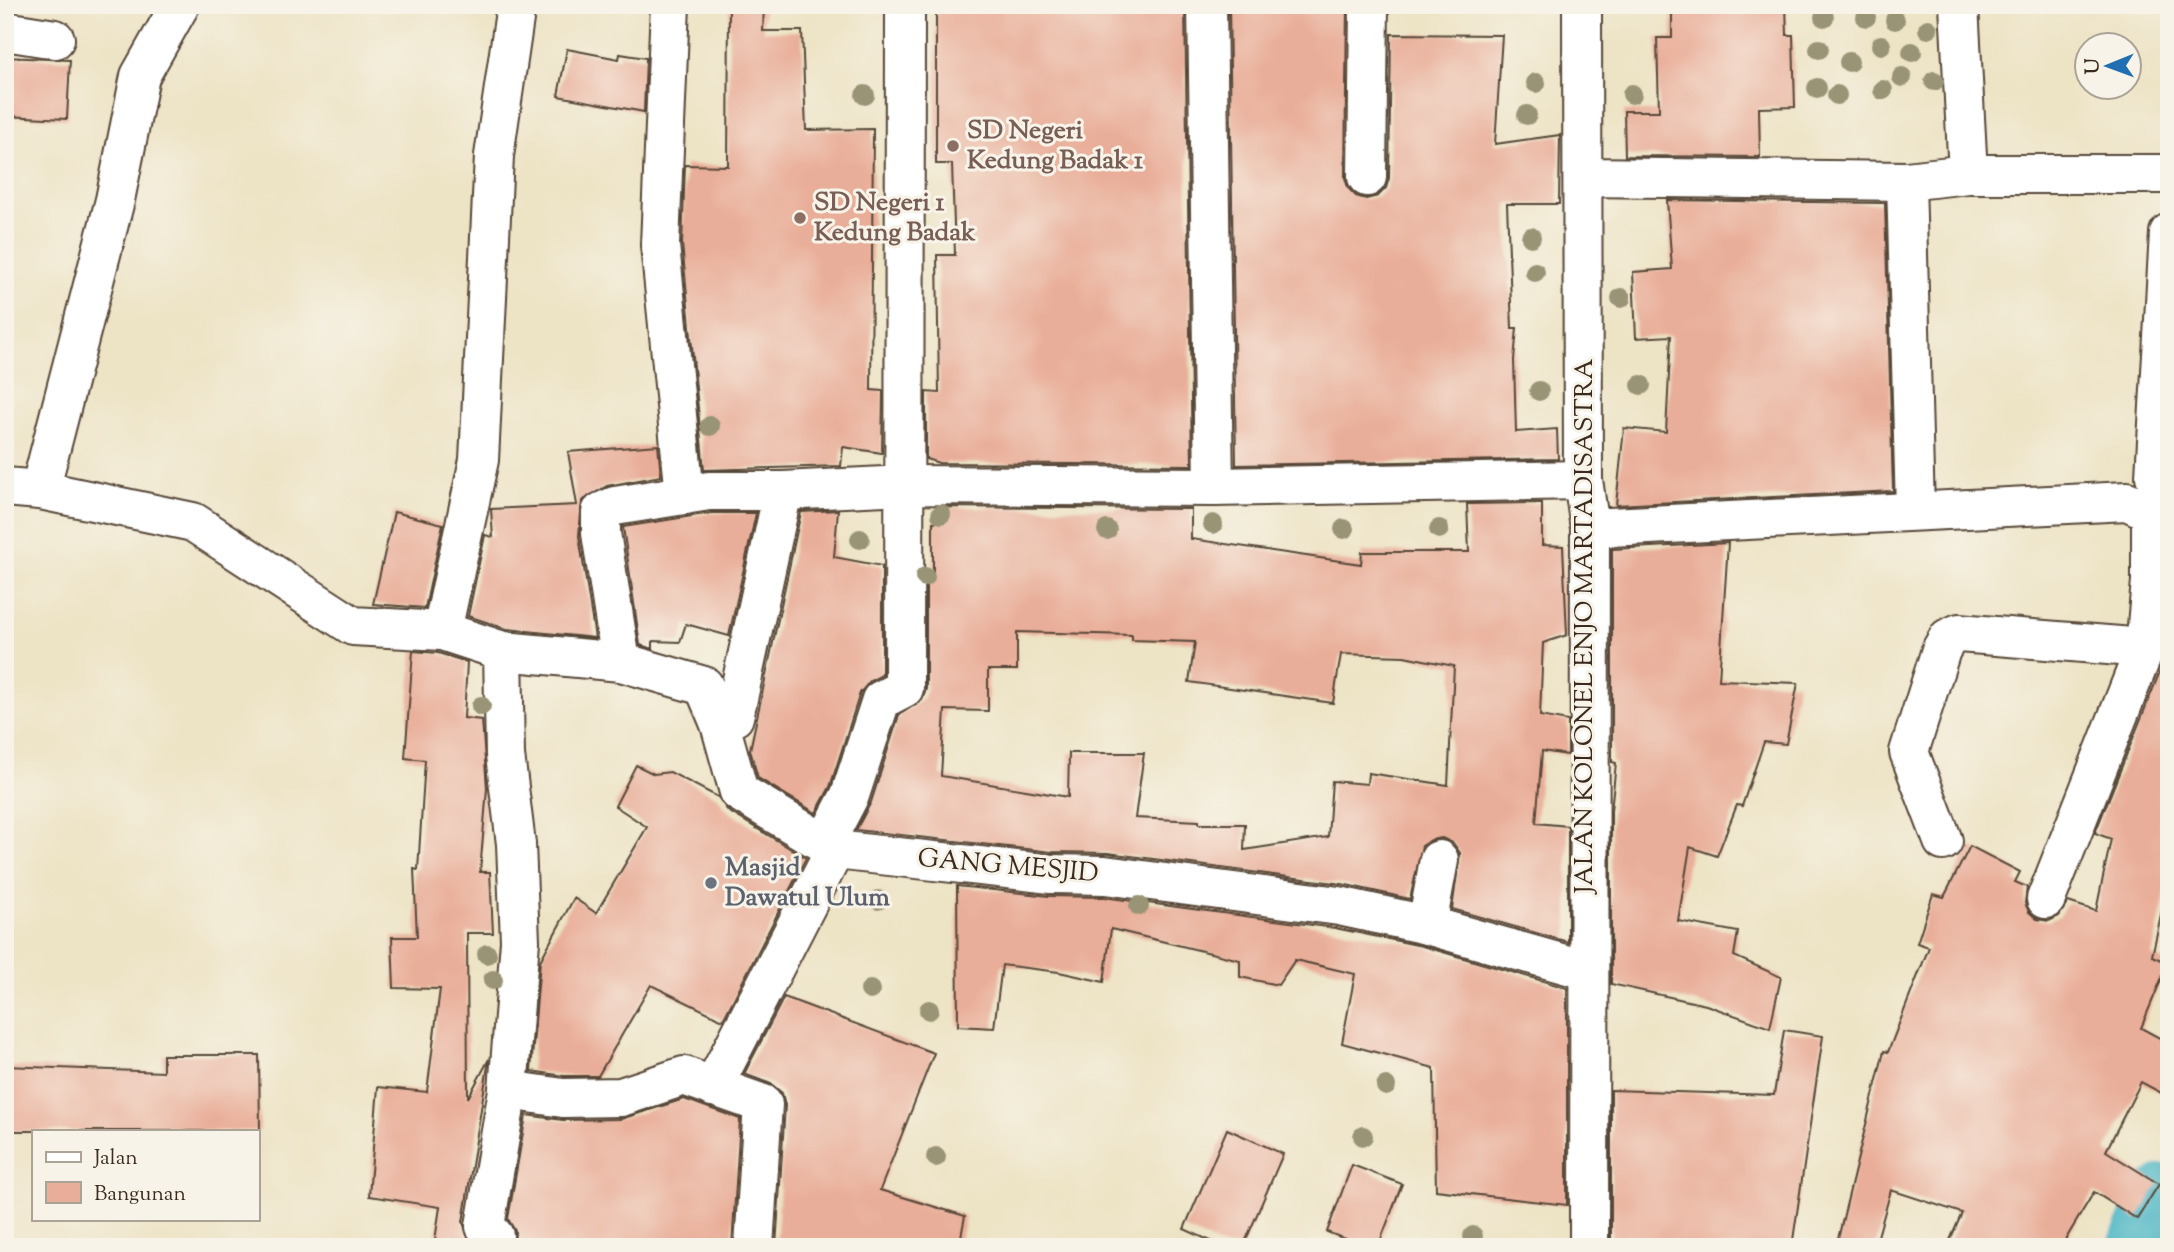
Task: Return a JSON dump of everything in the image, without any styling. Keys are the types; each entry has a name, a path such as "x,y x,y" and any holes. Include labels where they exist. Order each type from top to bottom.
{"street":[{"path":"23,489 115,200 140,76 180,5"},
{"path":"442,631 479,460 494,156 516,5"},
{"path":"670,5 660,245 685,495"},
{"path":"713,1087 830,846 881,700 904,688 905,5"},
{"path":"1207,5 1214,487"},
{"path":"1367,177 1369,5"},
{"name":"JALAN KOLONEL ENJO MARTADISASTRA","path":"1582,5 1583,480 1590,528 1589,1247"},
{"path":"1959,5 1968,174"},
{"path":"5,31 55,39"},
{"path":"1583,177 1906,181 1968,174 2169,174"},
{"path":"1906,181 1915,510"},
{"path":"2046,900 2145,648 2161,509 2155,476 2169,233"},
{"path":"621,662 601,512 615,506 709,491 783,491 905,485 1214,487 1583,480"},
{"name":"GANG MESJID","path":"23,489 193,522 353,626 442,631 503,651 621,662 704,686 720,724 739,792 830,846 1051,874 1147,881 1339,906 1427,925 1589,971"},
{"path":"720,724 734,717 783,491"},
{"path":"1590,528 2127,501 2161,509"},
{"path":"1943,841 1909,752 1941,650 1948,638 1959,633 2145,648"},
{"path":"492,1247 494,1236 485,1226 508,1090 520,941 516,844 505,755 503,651"},
{"path":"1427,925 1439,860"},
{"path":"508,1090 563,1098 621,1097 684,1076 763,1104 754,1247"}],"building":[{"name":"SD Negeri 1 Kedung Badak","path":"729,5 764,5 763,31 802,31 806,130 873,129 871,390 883,391 882,453 843,447 841,466 704,470 682,244 685,165 728,166"},
{"path":"936,5 1185,5 1192,465 939,463 926,459 926,392 939,393 937,255 955,255 952,164 936,164"},
{"path":"1229,5 1347,5 1345,177 1348,188 1356,196 1366,199 1378,196 1386,188 1389,178 1391,34 1502,35 1495,144 1560,135 1559,204 1507,204 1512,328 1517,328 1514,360 1516,432 1557,429 1558,459 1236,465"},
{"path":"1672,5 1786,5 1787,35 1793,35 1795,107 1759,108 1760,157 1625,156 1624,111 1659,111 1657,38 1672,38"},
{"path":"567,49 619,59 620,54 646,58 644,112 558,96"},
{"path":"5,57 70,60 67,119 5,116"},
{"path":"1667,200 1885,203 1893,491 1616,505 1624,428 1666,432 1671,336 1636,338 1633,272 1672,269"},
{"path":"658,445 661,476 607,486 582,501 579,536 595,638 507,629 468,616 485,535 493,537 491,509 577,505 568,452"},
{"path":"1542,503 1542,545 1563,546 1567,635 1543,643 1540,716 1568,721 1568,755 1542,751 1536,823 1568,826 1568,942 1452,909 1460,853 1453,843 1442,838 1431,840 1422,846 1410,899 1342,884 1108,853 1052,852 856,830 871,802 899,715 922,700 926,689 926,575 933,576 933,522 940,522 940,507 1191,509 1191,539 1361,564 1362,552 1469,552 1467,504","holes":["1017,632 1132,635 1132,640 1195,642 1189,682 1333,703 1341,654 1404,656 1454,666 1448,785 1368,773 1367,784 1332,781 1328,837 1244,850 1245,824 1199,824 1199,821 1135,818 1144,753 1069,753 1068,797 941,776 945,710 988,711 988,670 1017,670"]},
{"path":"838,510 834,557 882,566 882,675 870,681 860,693 830,787 816,813 758,778 750,750 801,512"},
{"path":"394,512 443,524 425,608 373,604"},
{"path":"711,513 756,513 729,636 686,624 680,642 653,641 653,649 640,645 623,527"},
{"path":"1728,543 1719,680 1798,683 1786,744 1764,742 1742,806 1737,805 1717,856 1690,847 1678,921 1738,932 1734,956 1781,977 1770,1028 1706,1005 1611,984 1611,811 1616,763 1612,762 1612,549"},
{"path":"2169,649 2169,878 2152,956 2168,963 2141,1028 2169,1043 2169,1097 2141,1082 2106,1151 2159,1184 2137,1219 2094,1192 2061,1247 1947,1247 1962,1213 1891,1190 1875,1247 1836,1247 1884,1051 1888,1052 1929,947 1917,943 1933,894 1944,897 1970,846 2020,872 2015,882 2027,887 2025,903 2029,912 2037,919 2049,921 2059,916 2068,902 2096,911 2111,839 2095,833"},
{"path":"413,651 438,653 467,662 464,718 482,720 487,788 480,872 490,872 493,933 467,933 468,1098 489,1059 463,1222 471,1247 434,1247 440,1207 369,1196 378,1087 427,1092 440,989 394,988 392,937 417,937 414,869 418,870 425,760 405,758"},
{"name":"Masjid Dawatul Ulum","path":"636,765 654,774 670,772 718,797 728,811 806,858 723,1020 651,985 598,1076 564,1076 531,1071 540,961 574,898 596,913 647,827 615,806"},
{"path":"957,886 1049,896 1103,897 1335,928 1422,946 1567,988 1567,1205 1436,1190 1434,1068 1342,1043 1355,974 1295,960 1278,985 1240,977 1240,960 1111,929 1104,982 1059,972 1002,965 994,1028 958,1026"},
{"path":"784,997 934,1053 880,1190 965,1216 959,1247 776,1247 785,1105 782,1093 771,1084 744,1074"},
{"path":"1784,1030 1823,1036 1792,1247 1611,1247 1611,1090 1774,1095"},
{"path":"163,1055 259,1055 260,1131 5,1131 5,1066 163,1072"},
{"path":"684,1099 740,1119 732,1247 514,1247 515,1231 508,1219 526,1115 563,1120 621,1119"},
{"path":"1227,1129 1283,1154 1243,1247 1224,1247 1184,1229"},
{"path":"1352,1165 1402,1184 1378,1247 1365,1247 1327,1232"}],"waterway":[{"path":"2148,1247 2169,1203"}],"place":[{"name":"SD Negeri Kedung Badak 1","path":"953,146"},
{"name":"SD Negeri 1 Kedung Badak","path":"800,218"},
{"name":"Masjid Dawatul Ulum","path":"711,883"}]}
